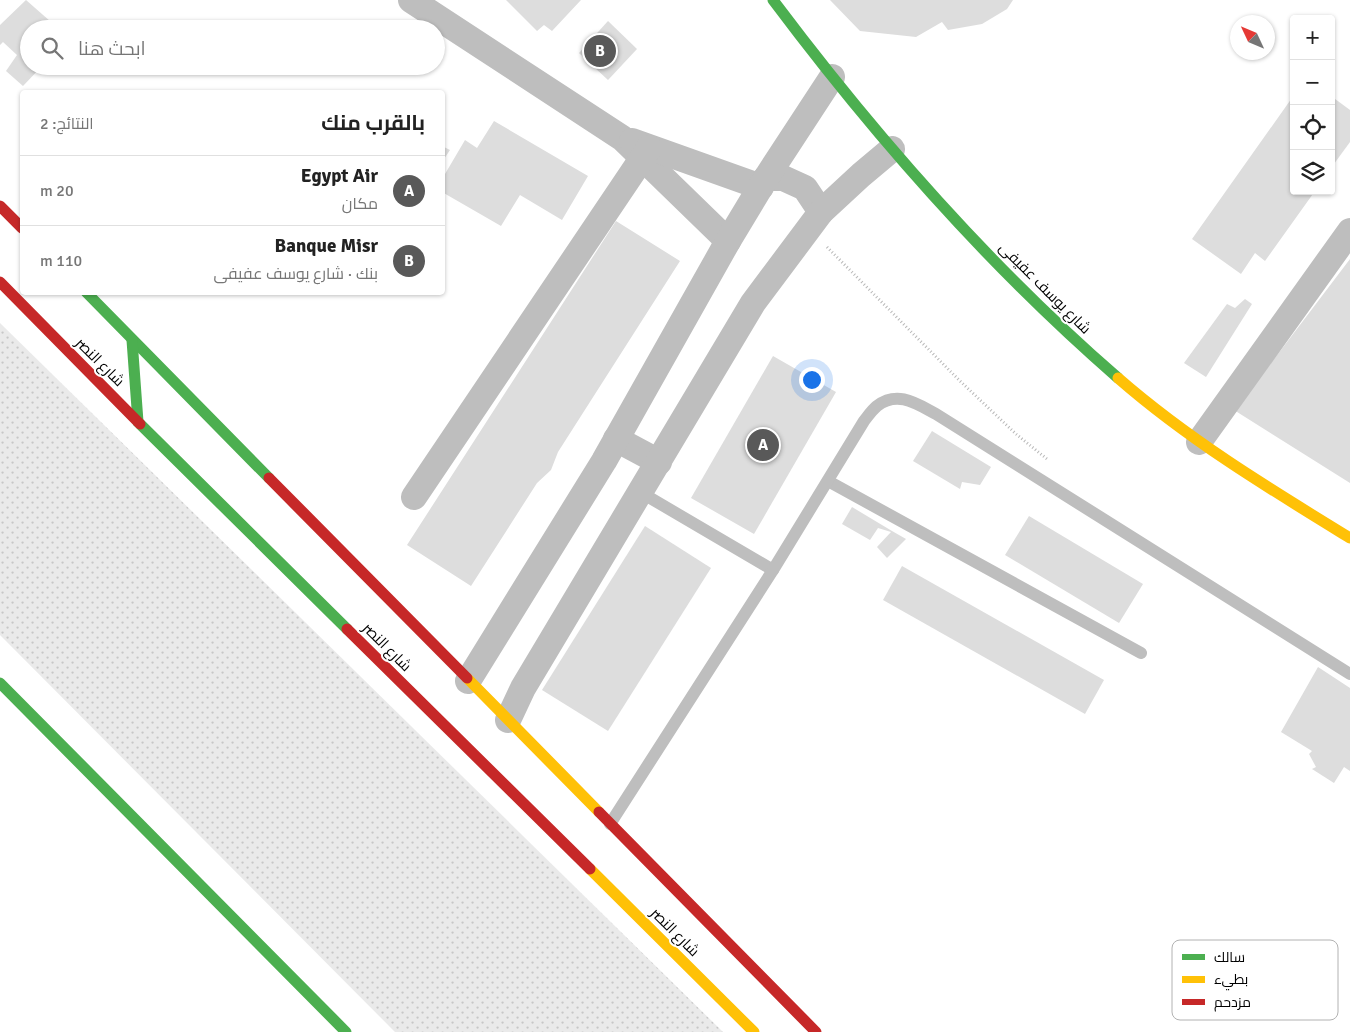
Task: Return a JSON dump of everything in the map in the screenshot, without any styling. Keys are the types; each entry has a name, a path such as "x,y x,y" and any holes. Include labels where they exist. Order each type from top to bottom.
{"street":[{"path":"411,0 442,20"},
{"name":"شارع يوسف عفيفى","path":"772,0 892,150 1025,292 1098,361 1199,442 1280,496 1350,538"},
{"path":"445,22 646,153 728,241"},
{"path":"468,681 616,439 728,241 832,77"},
{"path":"508,720 523,688 753,304 815,220 861,175 892,150"},
{"path":"646,153 764,183 783,178 805,188 815,220"},
{"path":"414,497 646,153"},
{"path":"0,206 20,226"},
{"path":"1199,442 1350,231"},
{"name":"شارع النصر","path":"0,282 138,422 754,1032"},
{"path":"89,295 816,1032"},
{"path":"132,340 138,422"},
{"path":"616,439 659,462"},
{"path":"0,683 346,1032"}],"lane":[{"path":"610,824 773,570 864,421 877,406 892,398 908,399 936,414 1350,674"},
{"path":"828,481 1141,653"},
{"path":"640,492 773,570"}],"path":[{"path":"815,220 960,381 1016,434 1052,463"}],"shaded area":[{"path":"0,323 723,1032 395,1032 0,635"}],"building":[{"path":"26,0 49,20 20,20 20,75 33,75 23,86 6,71 17,55 3,42 0,45 0,25"},
{"path":"506,0 581,0 552,31 544,25 537,31"},
{"path":"830,0 1013,0 1007,9 982,24 948,30 942,22 916,37 860,31"},
{"path":"608,21 637,49 608,80 579,53"},
{"path":"1335,99 1350,110 1350,142 1335,163"},
{"path":"1290,101 1290,195 1312,195 1265,261 1255,253 1241,274 1192,239"},
{"path":"494,121 588,176 562,220 520,195 501,226 445,194 445,174 465,140 477,148"},
{"path":"445,148 450,150 445,158"},
{"path":"616,221 680,261 558,452 551,470 537,483 471,586 407,545"},
{"path":"1350,259 1350,483 1226,405 1265,371"},
{"path":"1245,299 1252,304 1206,377 1184,363 1227,304 1235,308"},
{"path":"773,356 836,392 754,534 691,498"},
{"path":"932,431 991,467 980,485 962,482 960,489 913,461"},
{"path":"852,507 906,539 887,558 877,547 891,532 878,528 870,540 842,524"},
{"path":"1029,516 1143,584 1119,623 1005,555"},
{"path":"645,526 711,568 608,731 542,690"},
{"path":"902,566 1104,680 1085,714 883,600"},
{"path":"1318,667 1350,688 1350,771 1344,767 1334,783 1312,769 1316,767 1309,754 1312,751 1281,732"}],"traffic: fast":[{"path":"773,0 852,101 935,198 1024,291 1118,378"},
{"path":"89,295 269,478"},
{"path":"132,340 138,422"},
{"path":"140,424 347,629"},
{"path":"0,683 346,1032"}],"traffic: slow":[{"path":"1118,378 1145,401 1202,443 1350,538"},
{"path":"467,678 599,812"},
{"path":"590,869 754,1032"}],"traffic: jam":[{"path":"0,206 20,226"},
{"path":"0,282 140,424"},
{"path":"269,478 467,678"},
{"path":"347,629 590,869"},
{"path":"599,812 816,1032"}],"place":[{"name":"Banque Misr","path":"600,51"},
{"name":"Egypt Air","path":"763,445"}]}
